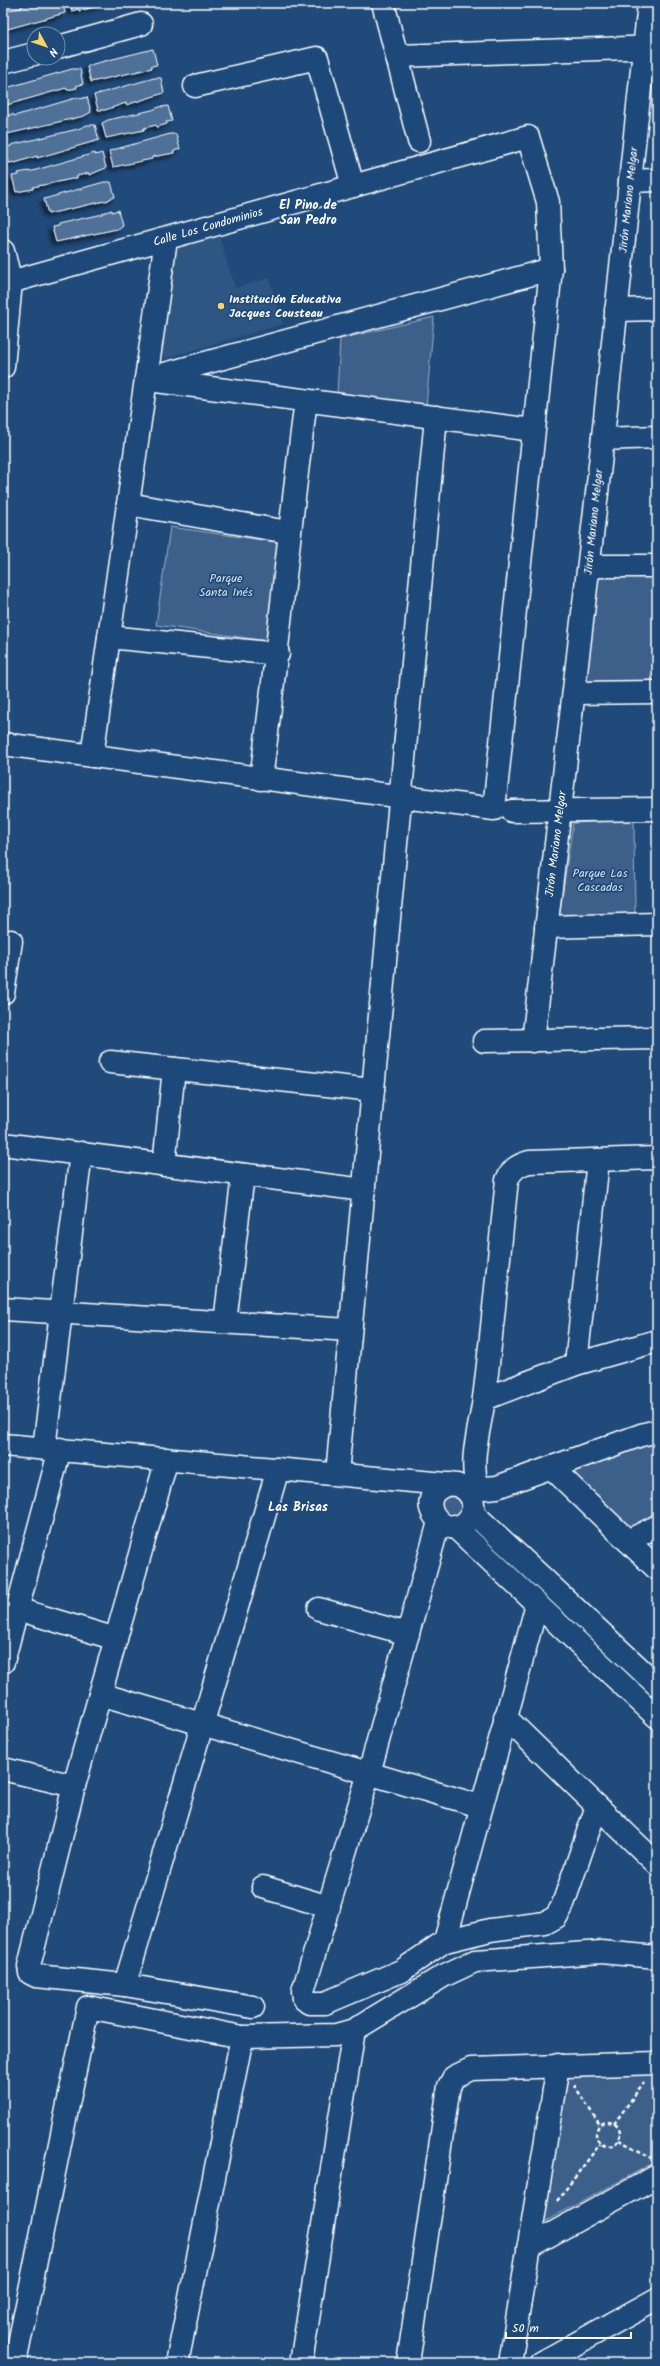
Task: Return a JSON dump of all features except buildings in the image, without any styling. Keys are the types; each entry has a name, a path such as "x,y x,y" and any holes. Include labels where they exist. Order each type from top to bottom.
{"street":[{"path":"383,3 419,141"},
{"name":"Jirón Mariano Melgar","path":"533,1041 589,566 630,180 651,47 649,3"},
{"path":"66,45 141,24"},
{"path":"397,56 651,47"},
{"path":"3,62 26,56"},
{"path":"196,86 317,58 353,186"},
{"name":"Calle Los Condominios","path":"7,283 528,138 548,202 552,269"},
{"path":"630,180 657,180"},
{"path":"92,756 166,239"},
{"path":"3,251 7,283 3,367"},
{"path":"3,744 494,809 533,430 552,269 146,379"},
{"path":"616,310 657,308"},
{"path":"146,379 533,430"},
{"path":"261,778 278,654 288,532 306,401"},
{"path":"337,1474 436,417"},
{"path":"603,439 657,437"},
{"path":"128,504 288,532"},
{"path":"589,566 657,566"},
{"path":"109,637 278,654"},
{"path":"574,693 657,692"},
{"path":"512,811 657,809"},
{"path":"546,927 657,924"},
{"path":"3,993 11,942"},
{"path":"484,1040 533,1041 657,1038"},
{"path":"110,1062 373,1090"},
{"path":"164,1164 174,1069"},
{"path":"3,1144 364,1190"},
{"path":"3,1662 17,1609 52,1449 61,1311 81,1153"},
{"path":"441,1517 463,1523 484,1399 507,1180 510,1173 515,1168 529,1162 657,1158"},
{"path":"576,1364 598,1160"},
{"path":"225,1322 243,1175"},
{"path":"3,1309 61,1311 350,1330"},
{"path":"484,1399 576,1364 657,1341"},
{"path":"597,1806 562,1907 556,1917 545,1923 490,1930 445,1941 401,1971 325,2003 309,2003 304,1999 303,1991 369,1773 441,1517 433,1495 437,1490 467,1493 486,1488 498,1487 641,1435 657,1431"},
{"path":"3,1445 404,1480 467,1493 657,1685"},
{"path":"167,1459 74,1786 29,1966 30,1973 36,1976 126,1985 254,2007"},
{"path":"552,1468 657,1568"},
{"path":"126,1985 278,1469"},
{"path":"404,1480 441,1517 657,1717"},
{"path":"628,1541 657,1526"},
{"path":"445,1941 480,1806 536,1604"},
{"path":"17,1609 116,1639"},
{"path":"319,1609 408,1634"},
{"path":"100,1694 480,1806"},
{"path":"505,1717 657,1864"},
{"path":"3,1769 74,1786"},
{"path":"263,1887 329,1907"},
{"path":"15,2363 88,2007 242,2036 336,2035 354,2030 443,1976 475,1961 601,1952 657,1957"},
{"path":"301,2363 354,2030"},
{"path":"177,2363 242,2036"},
{"path":"408,2363 449,2086 454,2077 471,2069 564,2072 653,2072"},
{"path":"510,2363 528,2246 564,2072"},
{"path":"528,2246 654,2165"},
{"path":"541,2363 657,2299"}],"path":[{"path":"564,2072 600,2125"},
{"path":"614,2124 653,2072"},
{"path":"653,2072 657,2143"},
{"path":"600,2144 596,2133 600,2125 607,2122 614,2124 619,2130 619,2140"},
{"path":"600,2144 610,2146 619,2140"},
{"path":"619,2140 654,2165"},
{"path":"554,2204 600,2144"}],"shaded area":[{"name":"Institución Educativa Jacques Cousteau","path":"219,236 235,288 269,278 283,324 166,358 159,353 170,248"}],"green space":[{"path":"434,317 426,407 337,395 340,339"},
{"name":"Parque Santa Inés","path":"170,527 283,543 268,641 156,625"},
{"path":"597,574 657,576 657,680 585,682"},
{"name":"Parque Las Cascadas","path":"634,820 635,914 559,917 573,823"},
{"path":"657,1440 657,1520 629,1533 566,1471"},
{"path":"449,1489 468,1504 451,1522 437,1498"},
{"path":"654,2068 657,2108 657,2161 544,2222 539,2218 563,2071"}],"place":[{"name":"Institución Educativa Jacques Cousteau","path":"221,306"}],"district":[{"name":"El Pino de San Pedro","path":"308,212"},
{"name":"Las Brisas","path":"298,1507"}]}
